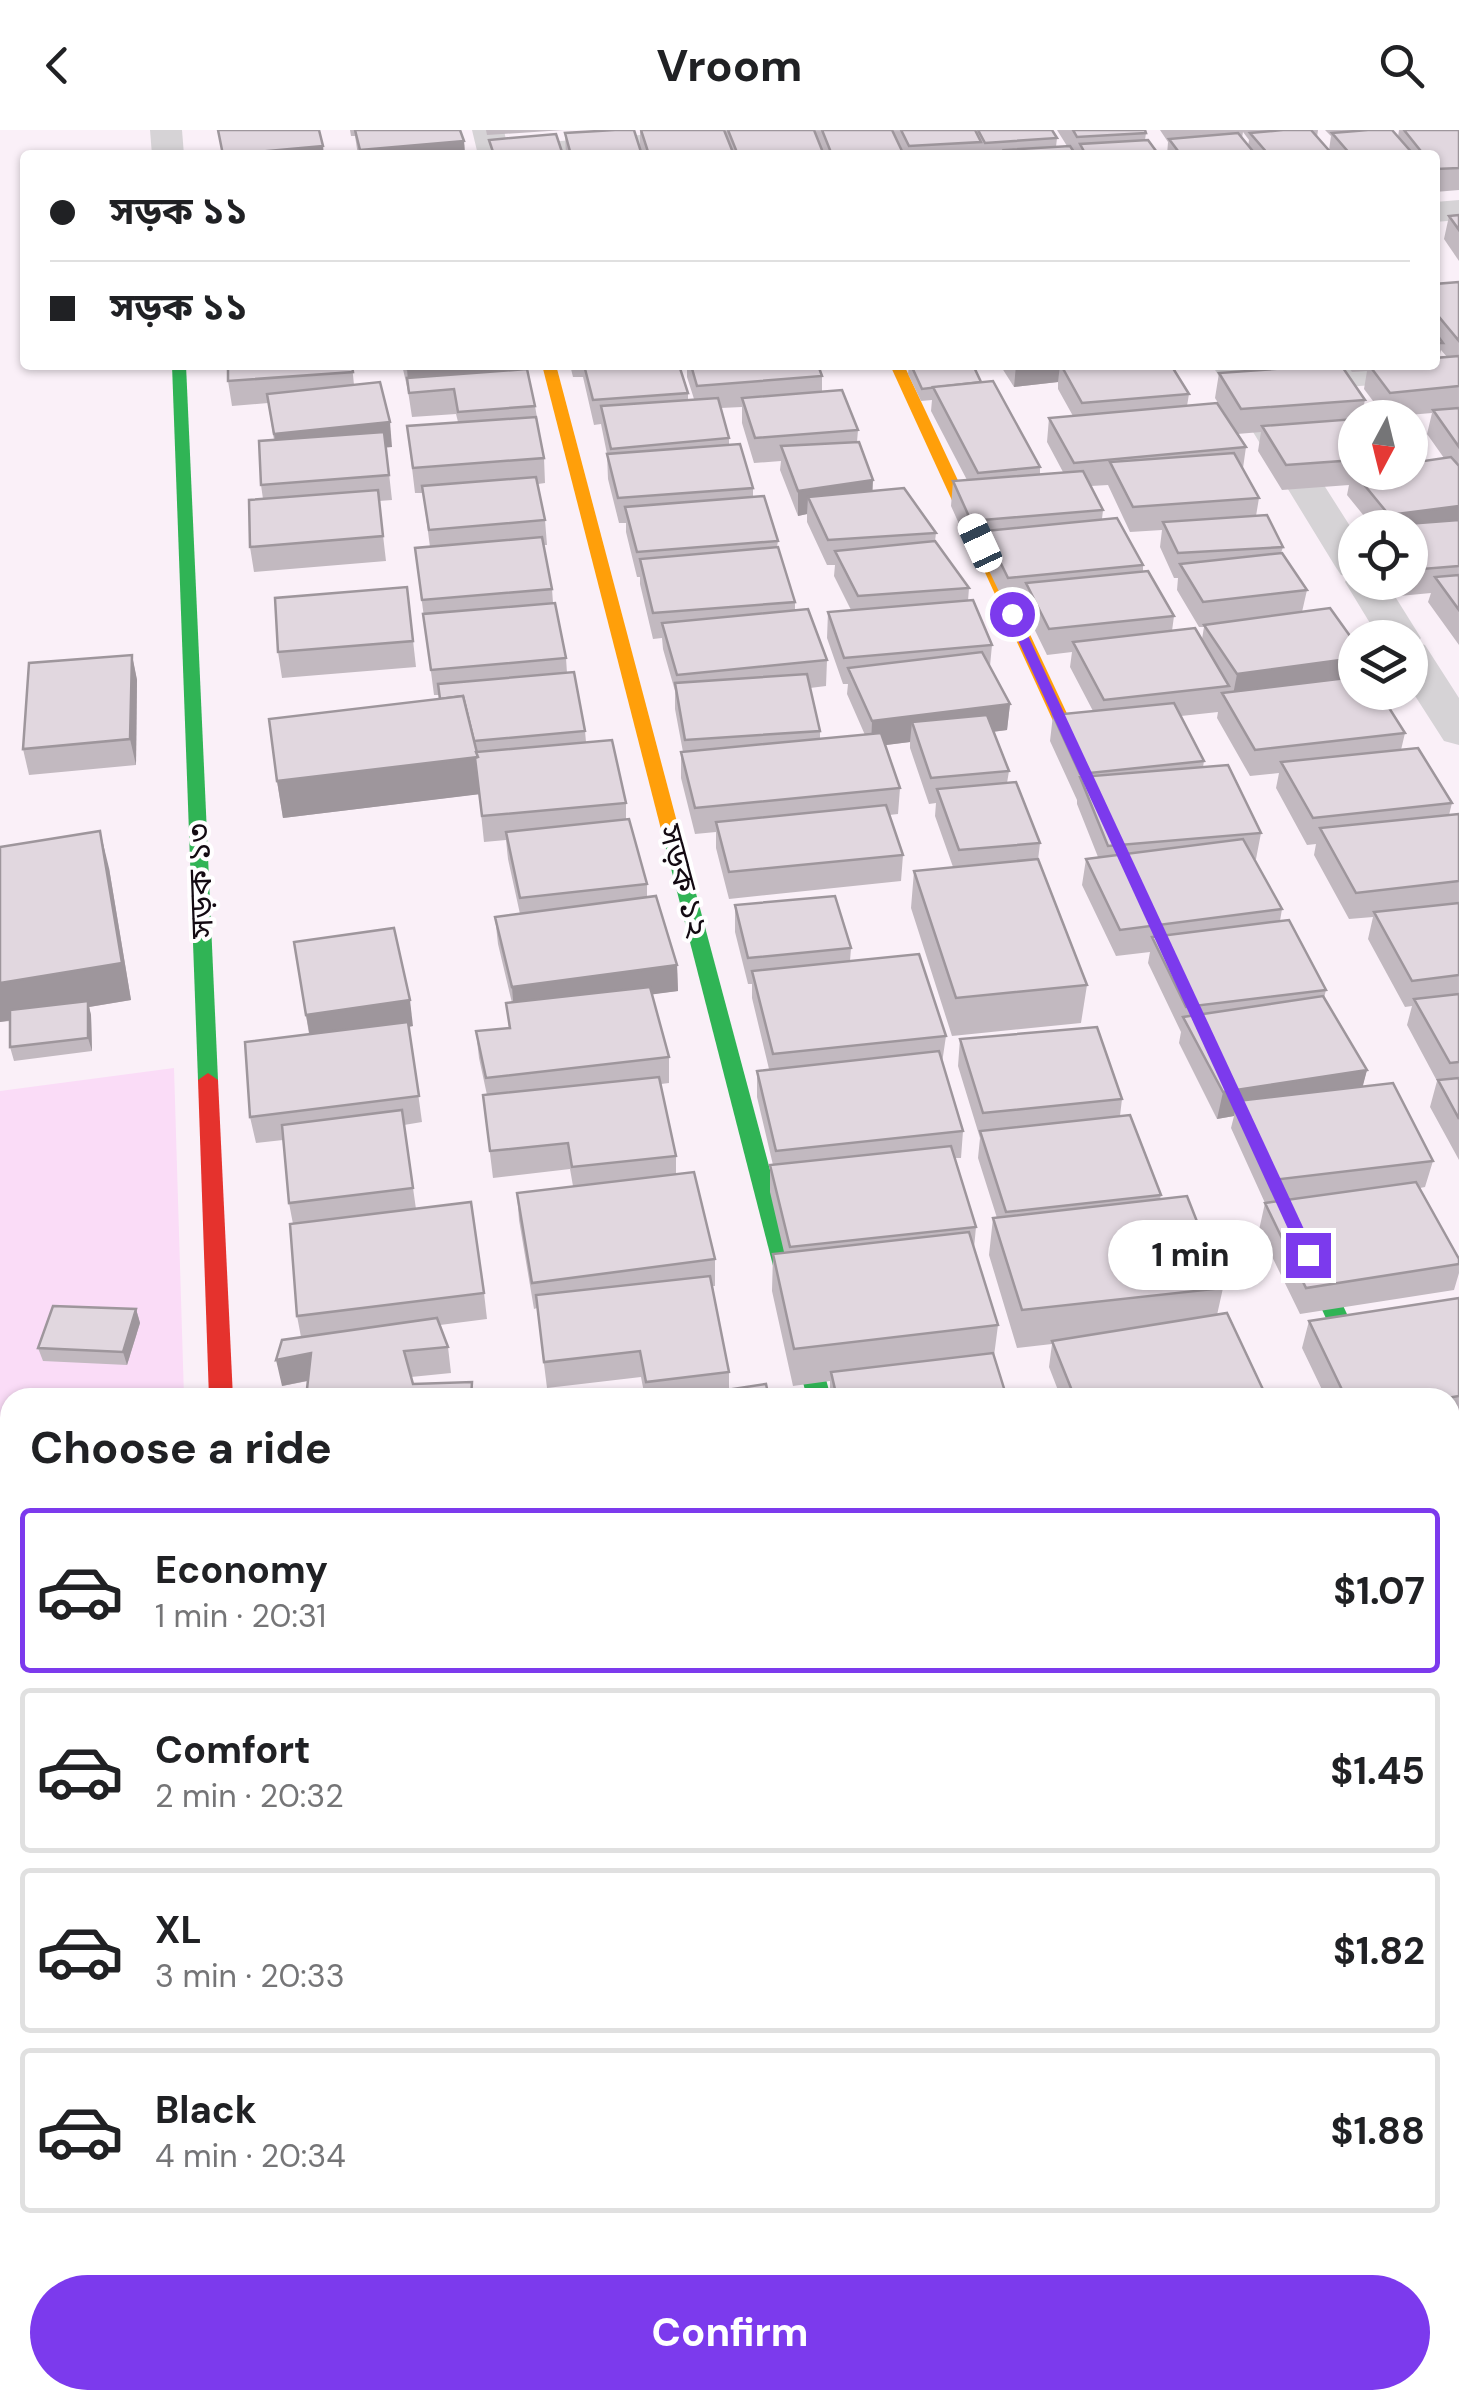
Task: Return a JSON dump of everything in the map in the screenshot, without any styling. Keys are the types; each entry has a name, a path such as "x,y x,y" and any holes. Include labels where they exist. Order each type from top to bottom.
{"street":[{"path":"561,150 667,142"},
{"name":"সড়ক ১৩","path":"179,370 221,1388"},
{"name":"সড়ক ১২","path":"550,370 816,1388"},
{"path":"899,370 1098,800"},
{"path":"1236,374 1385,370"},
{"path":"1236,374 1338,539"},
{"path":"1428,683 1459,732"},
{"path":"1290,1216 1369,1388"}],"shaded area":[{"path":"174,1068 184,1388 0,1388 0,1091"}],"building":[{"path":"218,130 319,130 323,146 279,150 222,150"},
{"path":"355,130 460,130 464,141 360,150"},
{"path":"634,130 640,150 570,150 565,133"},
{"path":"641,130 724,130 732,150 647,150"},
{"path":"728,130 814,130 822,150 736,150"},
{"path":"822,130 892,130 902,150 830,150"},
{"path":"901,130 975,130 981,142 909,146"},
{"path":"978,130 1052,130 1057,138 985,143"},
{"path":"1073,130 1145,130 1146,133 1077,137"},
{"path":"1311,130 1329,150 1265,150 1250,133"},
{"path":"1392,130 1410,150 1347,150 1332,133"},
{"path":"1404,130 1459,130 1459,168 1440,169 1440,150 1420,150"},
{"path":"1238,133 1252,150 1177,150 1169,139"},
{"path":"556,134 561,150 492,150 489,140"},
{"path":"1148,140 1155,150 1083,150 1080,144"},
{"path":"1070,146 1073,150 1004,150"},
{"path":"1459,215 1459,230 1449,216"},
{"path":"1459,282 1459,341 1440,318 1440,284"},
{"path":"1459,356 1459,386 1390,393 1373,370 1440,370 1440,358"},
{"path":"228,370 353,372 228,381"},
{"path":"527,370 535,406 458,412 454,389 409,393 407,378"},
{"path":"585,370 681,370 688,393 593,400"},
{"path":"692,370 820,370 822,376 697,386"},
{"path":"913,370 975,370 981,382 922,389"},
{"path":"1064,370 1174,370 1189,394 1082,403"},
{"path":"1344,370 1365,400 1338,400 1241,409 1219,373"},
{"path":"993,381 1040,467 978,473 933,387"},
{"path":"380,382 390,422 274,434 267,394"},
{"path":"842,390 858,430 755,438 742,398"},
{"path":"718,398 729,438 611,449 601,406"},
{"path":"1217,403 1246,447 1074,463 1049,418"},
{"path":"1459,408 1459,447 1433,410"},
{"path":"536,417 544,458 413,468 407,426"},
{"path":"1338,420 1338,461 1286,465 1262,426"},
{"path":"384,432 389,475 261,485 259,441"},
{"path":"859,442 873,480 798,491 781,446"},
{"path":"740,444 753,488 618,498 607,454"},
{"path":"1234,453 1259,498 1133,507 1110,462"},
{"path":"1451,457 1459,466 1459,506 1385,510 1368,490 1428,490 1428,460"},
{"path":"1083,471 1103,510 971,521 953,481"},
{"path":"536,477 545,520 429,530 422,486"},
{"path":"904,488 936,533 828,540 808,497"},
{"path":"378,490 383,536 250,547 249,500"},
{"path":"764,496 778,541 637,552 625,507"},
{"path":"1267,515 1283,547 1178,553 1163,522"},
{"path":"1117,518 1143,565 1008,578 985,531"},
{"path":"1459,520 1459,566 1428,569 1428,522"},
{"path":"542,537 552,589 422,600 415,548"},
{"path":"935,541 969,588 858,596 835,551"},
{"path":"778,547 795,602 653,613 640,559"},
{"path":"1282,553 1307,590 1203,602 1180,564"},
{"path":"1148,571 1174,616 1049,629 1026,583"},
{"path":"1459,575 1459,610 1435,577"},
{"path":"407,587 413,641 278,652 275,598"},
{"path":"973,600 992,645 844,658 828,612"},
{"path":"555,603 566,658 431,670 423,614"},
{"path":"1330,608 1339,620 1338,660 1237,674 1204,625"},
{"path":"808,609 827,660 677,675 662,623"},
{"path":"1195,628 1229,686 1104,700 1073,642"},
{"path":"982,652 1010,704 872,721 848,668"},
{"path":"132,655 130,739 23,749 29,663"},
{"path":"574,672 585,731 474,741 463,696 440,699 438,684"},
{"path":"807,674 820,731 685,740 675,683"},
{"path":"1338,679 1338,710 1390,710 1405,733 1255,750 1222,693"},
{"path":"463,696 478,757 277,781 269,719"},
{"path":"1174,703 1204,761 1080,774 1053,715"},
{"path":"987,715 1009,771 931,778 912,722"},
{"path":"881,733 900,788 695,808 681,752"},
{"path":"612,740 626,803 482,816 476,752"},
{"path":"1418,748 1452,803 1313,818 1281,762"},
{"path":"1228,765 1261,833 1108,846 1080,777"},
{"path":"1016,782 1040,843 959,850 937,789"},
{"path":"886,805 903,855 729,872 716,822"},
{"path":"1459,814 1459,881 1356,893 1320,828"},
{"path":"629,819 647,884 520,898 506,832"},
{"path":"100,831 122,963 0,983 0,847"},
{"path":"1243,839 1282,909 1120,930 1086,859"},
{"path":"1038,859 1087,985 956,998 914,871"},
{"path":"656,896 677,965 512,987 495,917"},
{"path":"835,896 851,948 748,958 735,905"},
{"path":"1459,903 1459,975 1412,981 1374,912"},
{"path":"1289,920 1326,990 1186,1007 1152,937"},
{"path":"394,928 410,1000 306,1015 294,942"},
{"path":"919,954 946,1036 773,1054 752,971"},
{"path":"650,987 669,1057 486,1078 476,1031 510,1028 506,1003"},
{"path":"1459,994 1459,1062 1450,1063 1414,999"},
{"path":"1323,996 1367,1070 1223,1092 1183,1017"},
{"path":"88,1001 88,1038 10,1047 10,1010"},
{"path":"408,1022 419,1096 250,1117 245,1042"},
{"path":"1097,1027 1122,1099 983,1113 960,1039"},
{"path":"939,1051 963,1131 776,1151 757,1071"},
{"path":"659,1077 676,1156 572,1167 568,1143 490,1151 483,1095"},
{"path":"1459,1078 1459,1119 1438,1080"},
{"path":"1393,1083 1433,1161 1273,1180 1237,1101"},
{"path":"402,1110 413,1188 289,1203 282,1125"},
{"path":"1130,1115 1161,1195 1006,1212 980,1131"},
{"path":"951,1146 976,1227 790,1247 770,1165"},
{"path":"694,1172 715,1259 532,1283 517,1193"},
{"path":"1416,1182 1459,1264 1306,1288 1265,1203"},
{"path":"1187,1196 1223,1288 1022,1310 993,1218"},
{"path":"471,1202 484,1293 297,1316 290,1224"},
{"path":"969,1232 998,1325 794,1349 773,1254"},
{"path":"710,1276 729,1372 646,1382 640,1351 544,1362 536,1295"},
{"path":"1459,1298 1459,1388 1341,1388 1309,1321"},
{"path":"53,1306 136,1309 123,1352 38,1348"},
{"path":"1227,1313 1262,1388 1071,1388 1052,1341"},
{"path":"437,1318 448,1347 404,1351 413,1384 472,1382 472,1388 307,1388 311,1353 276,1360 282,1340"},
{"path":"993,1353 1004,1388 835,1388 831,1372"}],"traffic: fast":[{"path":"179,370 208,1080"},
{"path":"673,841 816,1388"},
{"path":"1302,1241 1369,1388"}],"traffic: slow":[{"path":"550,370 673,841"},
{"path":"899,370 1090,782"}],"traffic: jam":[{"path":"208,1080 221,1388"}],"route":[{"path":"1012,614 1308,1255"}]}
